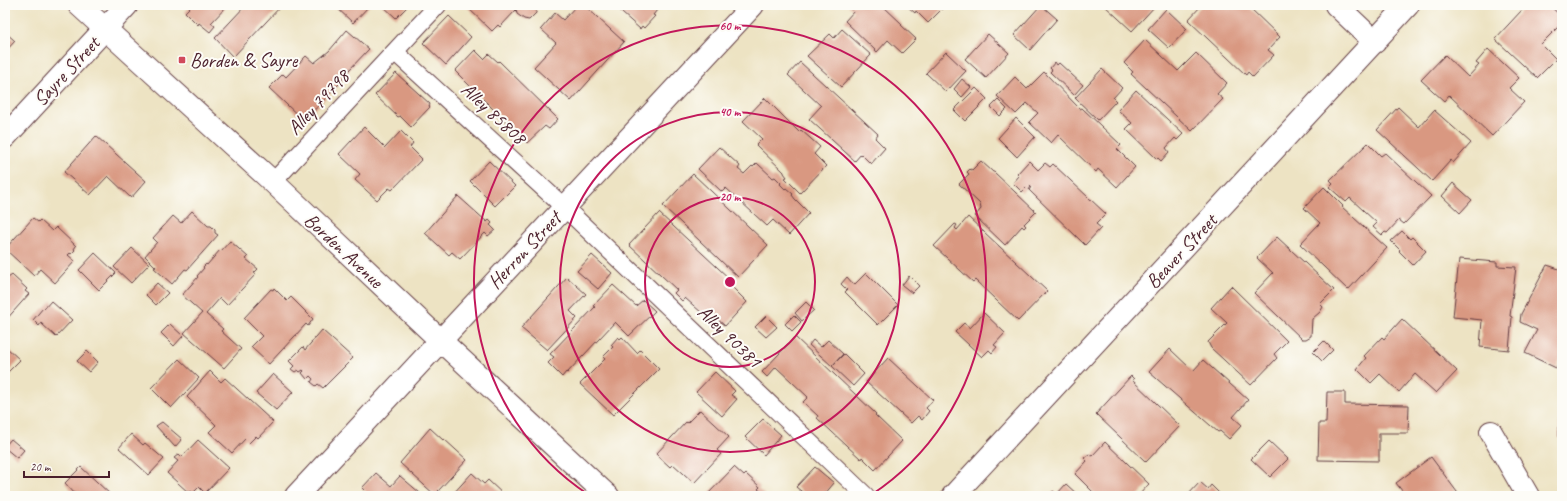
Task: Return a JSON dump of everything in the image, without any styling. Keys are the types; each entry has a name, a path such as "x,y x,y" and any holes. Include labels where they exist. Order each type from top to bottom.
{"street":[{"name":"Borden Avenue","path":"79,5 272,182 608,496"},
{"name":"Sayre Street","path":"5,137 127,5"},
{"name":"Herron Street","path":"296,496 753,5"},
{"path":"1336,5 1375,42"},
{"name":"Beaver Street","path":"953,496 1408,5"},
{"path":"1491,432 1528,496"}],"lane":[{"name":"Alley 79798","path":"272,182 438,5"},
{"name":"Alley 85808","path":"395,52 564,208"},
{"name":"Alley 90381","path":"564,208 866,496"}],"building":[{"path":"192,5 228,5 211,23 215,26 210,32 199,23 198,25 185,12"},
{"path":"246,5 282,5 233,57 215,38"},
{"path":"334,5 370,5 353,23"},
{"path":"382,5 409,5 396,18"},
{"path":"465,5 511,5 516,10 500,27 498,25 492,31"},
{"path":"520,5 533,5 536,8 536,13 529,20 524,19 517,14 516,9"},
{"path":"577,5 584,5 624,42 571,101 534,67 556,43 541,29 555,13 563,20"},
{"path":"613,5 651,5 657,10 653,15 655,16 644,28 642,26 640,29"},
{"path":"848,5 882,5 916,39 902,53 888,40 877,52 845,21 854,11"},
{"path":"906,5 946,5 928,23 916,11 915,13"},
{"path":"1041,5 1057,19 1030,50 1014,35"},
{"path":"1104,5 1156,5 1132,31"},
{"path":"1202,5 1247,5 1280,37 1268,50 1274,55 1253,77 1248,72 1246,75 1188,20"},
{"path":"1516,5 1549,5 1562,17 1562,23 1541,44 1556,59 1537,78 1495,39 1522,10"},
{"path":"1166,9 1187,29 1169,48 1148,29"},
{"path":"449,16 471,37 446,65 423,43"},
{"path":"842,29 871,55 841,87 807,56 830,34 834,38"},
{"path":"347,30 369,49 349,70 340,83 304,121 269,88 283,74 286,77 306,56 314,63 329,51"},
{"path":"5,32 15,41 5,52"},
{"path":"988,34 1009,53 986,78 965,59"},
{"path":"1145,40 1178,71 1196,53 1227,83 1217,94 1223,99 1192,131 1131,74 1133,72 1124,63"},
{"path":"1488,49 1519,78 1509,88 1524,102 1492,136 1449,95 1444,101 1421,80 1445,55 1468,77 1479,65 1476,63"},
{"path":"475,50 484,59 489,54 498,62 499,61 558,119 549,129 545,126 527,143 455,71"},
{"path":"946,52 966,71 946,92 926,73"},
{"path":"800,62 878,134 875,138 885,148 871,164 861,154 855,161 809,119 821,106 788,75"},
{"path":"1055,62 1057,65 1059,63 1083,85 1074,95 1050,72 1052,70 1050,68"},
{"path":"1102,69 1122,88 1113,98 1116,101 1098,120 1075,98"},
{"path":"1044,72 1080,109 1082,108 1121,145 1117,149 1135,167 1117,187 1098,169 1096,172 1058,135 1051,143 1029,122 1038,113 1027,103 1016,114 997,96 1015,77 1027,89"},
{"path":"396,73 430,104 430,107 411,127 375,95"},
{"path":"962,79 971,87 962,97 954,89"},
{"path":"976,88 987,99 965,121 954,110"},
{"path":"1136,90 1183,134 1177,140 1175,138 1166,148 1169,152 1161,161 1158,158 1157,159 1126,129 1132,123 1118,110"},
{"path":"765,98 799,132 801,130 820,147 814,154 826,166 800,193 785,178 787,177 784,172 756,145 762,139 743,121"},
{"path":"998,100 1007,109 1000,116 991,107"},
{"path":"1398,107 1419,127 1434,110 1471,143 1453,163 1451,160 1432,181 1377,130"},
{"path":"1016,118 1035,137 1017,157 998,138"},
{"path":"364,127 385,148 401,131 413,143 410,147 422,159 392,190 389,188 377,200 355,180 360,174 339,154"},
{"path":"96,136 146,181 131,198 108,176 90,195 64,172"},
{"path":"1368,143 1381,156 1385,153 1431,196 1404,224 1399,220 1387,233 1385,232 1382,235 1373,227 1377,223 1350,198 1346,202 1329,187 1333,183 1330,180"},
{"path":"719,147 740,166 738,169 744,174 757,163 773,178 775,177 785,189 786,188 793,194 792,195 795,199 809,213 789,235 773,220 767,226 726,188 722,192 698,169"},
{"path":"489,161 515,186 495,206 470,181"},
{"path":"981,161 1036,212 1024,224 1026,226 1024,228 1022,226 1005,245 975,216 981,209 980,204 959,184 969,174 967,172 970,169 972,170"},
{"path":"1029,161 1038,170 1045,163 1050,167 1053,164 1106,214 1096,224 1101,228 1085,245 1029,190 1031,187 1029,185 1022,192 1013,183 1019,176 1017,174"},
{"path":"693,174 768,245 738,277 663,206"},
{"path":"1453,183 1472,200 1460,213 1442,196"},
{"path":"1324,187 1343,206 1342,207 1387,248 1348,290 1300,244 1320,223 1304,208"},
{"path":"458,196 487,222 489,220 492,223 490,225 495,230 488,236 485,233 460,259 452,252 449,255 425,233"},
{"path":"192,211 208,226 211,226 218,235 187,270 185,269 172,284 154,268 156,267 145,256 157,242 153,238 173,216 181,223"},
{"path":"659,213 732,281 729,284 747,302 725,326 715,317 713,319 704,311 702,313 685,298 682,301 674,293 677,290 629,245"},
{"path":"968,217 1047,291 1018,321 975,280 973,282 934,246 955,224 957,225 955,228 957,230"},
{"path":"33,218 38,222 40,220 52,231 56,227 76,246 74,249 75,250 68,255 75,261 55,283 40,269 34,276 5,249"},
{"path":"1402,231 1410,239 1412,237 1426,251 1413,265 1391,241"},
{"path":"1277,237 1334,290 1320,304 1323,307 1312,319 1311,336 1306,339 1302,339 1254,293 1273,273 1257,258"},
{"path":"230,241 248,257 246,259 258,269 254,273 256,274 227,305 220,298 206,314 223,329 221,331 241,349 224,368 184,333 202,313 182,295 198,277 197,276 204,268 203,267 206,264 207,265"},
{"path":"132,248 149,264 131,283 114,267"},
{"path":"95,253 116,273 99,290 79,270"},
{"path":"592,255 612,273 598,289 577,271"},
{"path":"1459,259 1497,262 1497,266 1516,267 1510,316 1512,317 1509,350 1480,347 1482,320 1453,317"},
{"path":"1547,265 1562,270 1562,356 1556,368 1525,353 1537,330 1520,322 1521,314"},
{"path":"866,273 898,305 878,325 845,292 847,290 841,284 847,277 854,285"},
{"path":"12,275 27,289 25,291 29,294 5,321 5,276 8,278"},
{"path":"909,276 919,286 912,293 902,285"},
{"path":"567,277 586,294 570,311 577,318 547,350 521,328"},
{"path":"157,283 168,293 156,305 146,295"},
{"path":"613,285 636,306 643,300 655,311 629,336 615,322 562,377 548,363 554,357 550,354 595,307 593,306"},
{"path":"1231,286 1287,341 1274,354 1277,358 1251,385 1211,348 1208,342 1227,323 1211,308"},
{"path":"274,288 287,301 291,297 313,319 308,326 306,324 269,364 251,347 262,336 244,318 271,289 273,290"},
{"path":"51,301 72,320 56,337 41,323 39,326 33,320"},
{"path":"806,302 814,310 802,321 795,313"},
{"path":"984,313 1005,333 994,345 997,347 992,353 989,350 982,357 955,332 964,323 970,328"},
{"path":"794,315 801,322 792,331 785,324"},
{"path":"766,316 777,327 766,337 755,327"},
{"path":"1402,319 1457,371 1436,393 1415,374 1399,392 1380,374 1371,383 1357,369 1366,358 1364,356 1382,337 1384,339"},
{"path":"170,324 183,336 174,346 161,333"},
{"path":"322,330 353,358 323,388 318,384 316,386 311,382 313,379 310,376 307,379 302,373 304,371 303,370 300,372 298,370 295,372 291,369 294,366 289,361 303,347 305,350"},
{"path":"618,337 620,339 622,337 637,353 640,350 659,369 613,415 580,384 605,359 603,357 613,347 611,345"},
{"path":"795,337 876,414 875,415 902,441 875,470 817,418 818,416 803,402 808,397 776,367 767,377 762,372"},
{"path":"813,340 821,347 828,340 843,354 832,366 809,345"},
{"path":"1324,341 1333,350 1322,361 1313,352"},
{"path":"5,346 20,360 5,375"},
{"path":"1170,349 1193,371 1203,360 1248,400 1233,417 1242,425 1229,439 1220,431 1218,432 1149,372"},
{"path":"87,351 98,362 89,372 77,361"},
{"path":"844,354 864,374 853,386 832,366"},
{"path":"888,358 933,400 926,408 929,411 922,420 918,416 911,423 866,382"},
{"path":"179,359 199,378 171,408 151,388"},
{"path":"210,371 221,382 225,378 273,422 258,438 256,436 249,443 245,439 232,453 209,432 216,425 187,397"},
{"path":"715,372 735,391 731,395 737,399 722,416 696,392"},
{"path":"273,374 293,392 276,410 256,393"},
{"path":"1131,376 1134,379 1132,380 1180,426 1146,462 1096,414"},
{"path":"1327,392 1345,392 1345,404 1409,405 1408,433 1379,433 1379,461 1318,460 1319,423 1326,423"},
{"path":"700,410 729,437 717,450 721,454 694,483 673,464 670,467 656,454 686,422 687,423"},
{"path":"763,419 781,435 764,455 745,437"},
{"path":"1562,419 1562,440 1559,437 1559,423"},
{"path":"162,422 182,439 175,447 156,426"},
{"path":"430,428 467,460 438,491 440,492 436,496 400,463"},
{"path":"131,434 143,445 145,443 164,459 149,475 119,448"},
{"path":"11,439 24,450 17,458 5,448"},
{"path":"198,440 229,468 205,493 199,487 193,493 191,491 189,493 167,473 178,461 174,458 179,454 182,457"},
{"path":"1269,441 1288,459 1270,477 1251,459"},
{"path":"1105,442 1149,484 1138,496 1097,496 1075,474 1087,461 1084,458 1089,454 1092,456"},
{"path":"1431,457 1460,496 1406,496 1396,483"},
{"path":"81,467 112,496 75,496 76,495 65,483"},
{"path":"734,467 744,476 746,474 760,487 758,489 766,496 706,496"},
{"path":"815,467 834,483 824,495 825,496 807,496 796,487"},
{"path":"376,473 391,486 400,476 420,493 417,496 370,496 362,488"},
{"path":"472,473 484,484 488,480 505,496 451,496"},
{"path":"1200,482 1208,489 1211,485 1222,496 1187,496"},
{"path":"1066,484 1079,496 1049,496 1053,491 1057,494"}],"place":[{"name":"Borden & Sayre","path":"182,60"}]}
